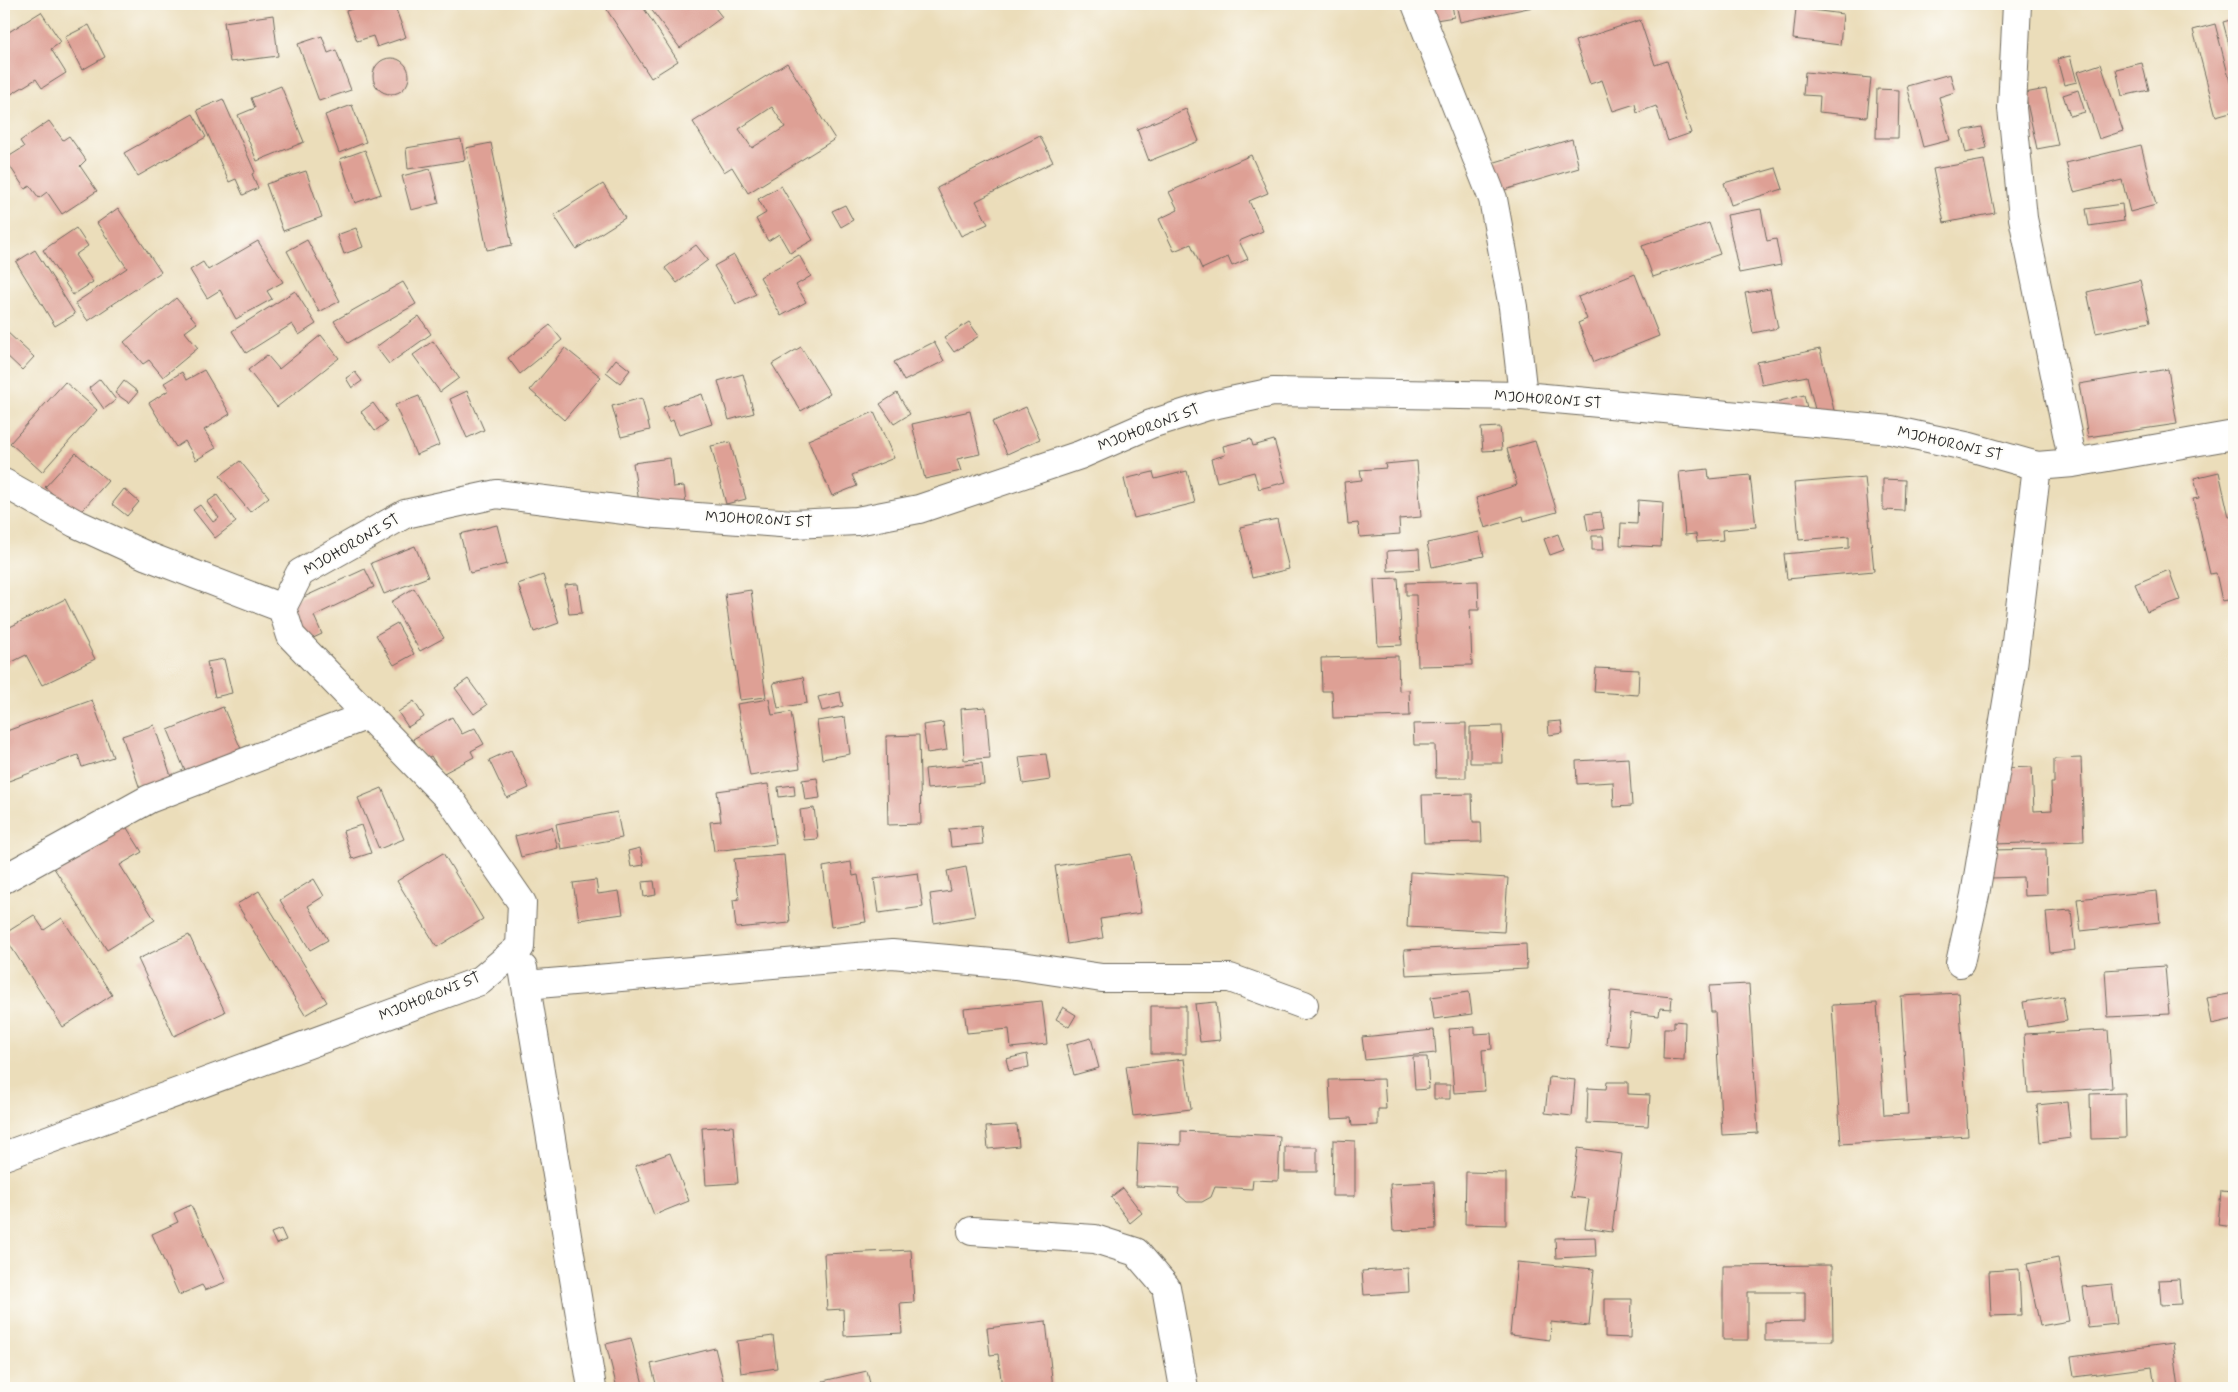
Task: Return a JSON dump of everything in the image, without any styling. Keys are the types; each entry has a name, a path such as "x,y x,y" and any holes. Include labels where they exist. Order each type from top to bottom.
{"street":[{"path":"1416,4 1493,199 1513,307 1523,396"},
{"path":"2017,4 2012,108 2023,218 2073,463"},
{"name":"MJOHORONI ST","path":"282,608 300,573 405,514 497,494 656,514 793,524 857,521 919,510 1080,455 1151,424 1208,406 1273,392 1523,396 1891,430 1970,447 2037,466 2073,463 2234,435"},
{"path":"1960,963 1974,895 2013,666 2037,466"},
{"path":"4,483 75,523 147,556 282,608 291,636 452,802 522,903 520,947 592,1388"},
{"path":"4,879 149,799 368,715"},
{"name":"MJOHORONI ST","path":"4,1156 480,981 520,947"},
{"path":"526,985 892,954 1015,964 1102,978 1230,978 1304,1005"},
{"path":"972,1231 1095,1239 1136,1252 1166,1287 1184,1388"}],"building":[{"path":"367,4 394,4 406,37 377,47 373,36 357,41 346,11"},
{"path":"616,4 641,4 678,61 651,78 607,10"},
{"path":"647,4 712,4 722,17 680,48"},
{"path":"1427,4 1452,4 1454,17 1430,21"},
{"path":"1456,4 1532,4 1533,7 1460,22"},
{"path":"1796,8 1843,14 1840,45 1793,39"},
{"path":"41,12 61,42 51,49 66,73 42,88 36,79 8,96 4,89 4,46 7,44 4,35"},
{"path":"273,15 278,56 230,62 224,22"},
{"path":"2234,19 2234,64 2223,22"},
{"path":"1640,20 1655,65 1667,61 1691,133 1668,141 1656,106 1637,113 1635,104 1613,111 1602,80 1590,84 1575,41"},
{"path":"2215,24 2234,97 2234,111 2216,116 2193,30"},
{"path":"89,25 105,57 82,70 65,37"},
{"path":"322,36 328,53 336,50 351,90 319,101 298,44"},
{"path":"2070,56 2077,82 2064,85 2057,59"},
{"path":"391,58 404,63 409,76 404,89 391,94 378,89 373,76 378,63"},
{"path":"787,63 835,139 748,193 732,167 724,172 693,122","holes":["772,107 785,127 752,148 739,129"]},
{"path":"2142,63 2149,90 2122,96 2116,69"},
{"path":"2101,64 2123,131 2099,139 2077,72"},
{"path":"1805,72 1871,78 1867,117 1819,112 1820,96 1803,95"},
{"path":"1950,74 1955,92 1939,97 1950,140 1923,147 1907,86"},
{"path":"281,86 304,142 257,161 238,115 255,108 251,98"},
{"path":"1877,89 1899,90 1898,138 1876,138"},
{"path":"2046,89 2058,145 2037,149 2025,93"},
{"path":"2078,90 2085,112 2070,116 2063,95"},
{"path":"223,99 255,172 252,174 258,188 243,195 236,179 229,182 197,110"},
{"path":"352,105 366,142 339,153 325,115"},
{"path":"1186,109 1199,141 1149,161 1137,129"},
{"path":"193,114 206,137 138,176 124,153"},
{"path":"49,121 63,140 69,136 86,160 80,166 97,191 62,214 47,192 39,198 30,186 25,189 5,159 24,147 20,141"},
{"path":"1982,127 1987,148 1966,153 1961,131"},
{"path":"1040,136 1053,162 976,201 988,224 961,236 937,188"},
{"path":"461,139 465,160 408,169 406,148"},
{"path":"1572,139 1579,168 1501,191 1492,163"},
{"path":"491,143 512,245 487,250 466,148"},
{"path":"2141,145 2156,205 2130,212 2122,180 2074,192 2066,163"},
{"path":"365,150 381,194 355,203 340,159"},
{"path":"1251,155 1268,193 1249,201 1263,231 1239,241 1248,259 1232,266 1228,257 1202,269 1191,244 1174,251 1159,219 1178,210 1169,192"},
{"path":"1984,160 1995,213 1944,223 1933,169"},
{"path":"1776,168 1783,189 1731,205 1724,183"},
{"path":"430,169 439,203 411,210 402,176"},
{"path":"306,171 322,217 283,231 266,184"},
{"path":"603,184 625,218 576,249 554,215"},
{"path":"781,186 813,240 790,253 779,234 768,241 756,219 766,213 758,199"},
{"path":"2122,204 2124,221 2089,226 2086,209"},
{"path":"845,205 853,220 841,227 832,211"},
{"path":"118,208 161,272 88,321 75,303 127,268 97,223"},
{"path":"1761,209 1767,241 1776,239 1781,265 1739,273 1727,215"},
{"path":"1709,223 1720,254 1653,277 1642,246"},
{"path":"76,228 88,246 75,255 93,282 73,295 43,250"},
{"path":"356,228 363,247 344,254 337,235"},
{"path":"307,240 340,301 319,312 287,251"},
{"path":"258,241 283,282 267,291 272,299 236,319 220,290 207,298 190,270 203,262 208,270"},
{"path":"696,245 708,260 677,283 665,268"},
{"path":"35,250 75,314 55,326 16,262"},
{"path":"734,255 756,294 736,304 714,266"},
{"path":"799,255 811,276 796,285 806,302 781,316 760,277"},
{"path":"1635,274 1659,336 1594,362 1578,323 1587,319 1578,297"},
{"path":"2140,280 2150,322 2096,333 2087,292"},
{"path":"403,282 416,304 348,343 334,321"},
{"path":"1770,289 1778,328 1753,333 1745,293"},
{"path":"295,291 316,324 299,335 292,324 246,353 232,331"},
{"path":"176,298 197,323 185,332 198,348 163,377 149,360 143,364 124,342"},
{"path":"419,316 431,334 389,364 376,347"},
{"path":"969,322 979,336 954,352 944,338"},
{"path":"550,325 562,340 520,374 508,358"},
{"path":"6,331 34,357 22,370 4,353 4,332"},
{"path":"321,335 339,358 277,407 248,370 267,355 279,369"},
{"path":"433,341 459,378 440,392 413,355"},
{"path":"934,342 944,361 904,381 894,362"},
{"path":"801,347 830,394 801,411 772,364"},
{"path":"565,348 601,377 564,420 530,390"},
{"path":"1820,349 1835,415 1817,418 1807,376 1762,385 1757,362"},
{"path":"616,359 630,370 620,383 606,372"},
{"path":"2168,369 2177,424 2088,437 2079,384"},
{"path":"204,370 230,414 204,430 216,448 196,460 185,441 176,447 149,403 169,390 164,383 182,372 186,380"},
{"path":"355,372 362,381 352,388 346,378"},
{"path":"743,374 754,413 729,420 718,381"},
{"path":"100,379 116,400 104,409 89,388"},
{"path":"124,381 138,392 129,403 115,393"},
{"path":"65,382 97,410 42,472 10,443"},
{"path":"467,391 484,430 467,438 450,399"},
{"path":"897,393 910,414 894,424 880,404"},
{"path":"702,394 712,424 679,435 673,420 669,422 663,407"},
{"path":"1804,395 1809,416 1777,424 1772,403"},
{"path":"419,396 439,445 416,455 395,405"},
{"path":"642,398 650,430 621,437 612,406"},
{"path":"373,403 387,422 375,431 361,412"},
{"path":"1026,407 1040,439 1007,454 992,422"},
{"path":"970,411 980,454 957,459 961,471 925,479 912,424"},
{"path":"874,412 894,458 852,475 857,486 832,496 808,440"},
{"path":"1500,427 1502,450 1483,451 1481,428"},
{"path":"1251,439 1253,446 1274,440 1286,482 1259,489 1254,472 1217,482 1211,459 1225,455 1223,446"},
{"path":"1535,441 1557,512 1524,521 1523,516 1485,528 1476,498 1517,485 1507,449"},
{"path":"730,442 746,499 726,504 711,446"},
{"path":"76,453 108,481 77,516 45,487"},
{"path":"670,458 673,487 684,486 686,503 640,509 633,463"},
{"path":"240,461 269,497 250,512 220,476"},
{"path":"1417,461 1421,517 1399,519 1400,534 1360,537 1358,523 1348,524 1344,482 1362,480 1360,470 1386,468 1385,464"},
{"path":"1708,469 1709,479 1750,475 1756,527 1722,530 1723,540 1697,542 1696,534 1685,535 1679,472"},
{"path":"1187,471 1195,503 1134,518 1124,479 1153,472 1155,479"},
{"path":"2219,472 2229,517 2234,516 2234,599 2222,601 2216,573 2210,574 2193,499 2199,498 2194,478"},
{"path":"1865,477 1874,571 1787,579 1784,554 1849,548 1849,536 1799,540 1794,483"},
{"path":"1883,479 1905,480 1904,511 1883,510"},
{"path":"124,489 139,502 127,516 112,504"},
{"path":"217,495 236,522 215,538 193,510 200,505 213,522 219,518 207,502"},
{"path":"1638,500 1663,502 1661,547 1620,545 1621,523 1637,524"},
{"path":"1601,512 1604,529 1588,531 1585,514"},
{"path":"1277,519 1289,569 1252,578 1240,527"},
{"path":"497,525 507,564 470,573 460,534"},
{"path":"1479,532 1484,556 1432,567 1427,543"},
{"path":"1558,534 1564,550 1550,555 1544,539"},
{"path":"1592,536 1603,536 1604,550 1592,550"},
{"path":"415,546 428,577 384,594 371,563"},
{"path":"1419,549 1420,569 1388,571 1387,551"},
{"path":"365,569 374,587 314,616 322,634 300,644 282,607"},
{"path":"2169,570 2180,600 2147,612 2135,584"},
{"path":"543,575 559,623 534,632 518,584"},
{"path":"1398,578 1402,645 1378,646 1374,579"},
{"path":"1478,581 1479,610 1470,610 1472,665 1418,666 1416,595 1406,595 1406,583"},
{"path":"578,584 582,613 569,614 565,585"},
{"path":"414,588 444,638 420,651 391,602"},
{"path":"751,590 766,697 740,700 725,594"},
{"path":"65,599 95,659 42,685 26,655 4,666 4,630"},
{"path":"397,623 414,654 394,665 376,635"},
{"path":"1398,656 1399,691 1409,690 1410,716 1333,718 1332,691 1322,691 1321,658"},
{"path":"224,659 232,693 215,697 207,662"},
{"path":"1596,668 1639,670 1638,695 1594,692"},
{"path":"803,677 807,703 778,708 773,683"},
{"path":"468,679 487,705 474,714 455,688"},
{"path":"840,692 843,706 822,711 818,697"},
{"path":"769,699 772,715 791,712 800,768 750,776 737,704"},
{"path":"92,700 113,757 82,767 78,755 6,782 4,776 4,732"},
{"path":"414,701 424,717 408,727 398,712"},
{"path":"223,707 244,756 188,778 168,730"},
{"path":"986,707 990,758 964,760 961,709"},
{"path":"452,717 462,734 475,728 484,744 471,751 474,757 442,774 431,756 425,759 413,739"},
{"path":"845,717 850,754 822,759 817,721"},
{"path":"1561,721 1563,733 1549,735 1548,722"},
{"path":"943,722 947,750 927,753 923,725"},
{"path":"1466,723 1466,778 1436,778 1435,745 1414,745 1413,724"},
{"path":"154,725 175,788 143,798 122,736"},
{"path":"1502,726 1503,763 1470,763 1470,727"},
{"path":"919,735 921,824 888,825 886,736"},
{"path":"511,750 529,788 507,798 489,760"},
{"path":"1046,754 1050,780 1023,784 1019,757"},
{"path":"1629,758 1632,806 1614,807 1613,782 1577,784 1576,761"},
{"path":"2081,758 2084,841 1994,844 2003,768 2032,767 2034,811 2052,810 2051,783 2054,783 2054,759"},
{"path":"982,763 984,784 927,789 925,769"},
{"path":"817,778 820,798 805,800 802,780"},
{"path":"768,784 776,844 714,851 710,822 721,821 717,791"},
{"path":"794,785 795,795 779,797 778,787"},
{"path":"382,788 404,839 379,849 358,798"},
{"path":"1472,794 1473,822 1481,822 1482,842 1424,843 1422,795"},
{"path":"814,808 818,839 804,840 800,810"},
{"path":"617,812 622,838 561,849 556,824"},
{"path":"122,820 142,852 120,865 155,920 107,950 52,865"},
{"path":"361,825 371,853 352,859 343,831"},
{"path":"981,826 983,844 951,847 949,829"},
{"path":"552,827 558,848 521,857 515,836"},
{"path":"640,848 644,865 631,867 628,851"},
{"path":"2046,849 2047,895 2024,896 2023,877 1991,878 1990,850"},
{"path":"443,853 483,919 437,947 397,881"},
{"path":"1131,854 1141,913 1100,919 1103,938 1067,944 1055,866"},
{"path":"784,855 790,923 736,928 733,900 739,899 734,859"},
{"path":"851,862 853,876 858,875 866,922 831,927 823,867"},
{"path":"966,867 975,916 934,923 930,894 951,891 947,871"},
{"path":"1410,872 1508,878 1504,932 1407,927"},
{"path":"918,873 923,907 879,913 874,879"},
{"path":"314,879 324,896 308,906 328,940 310,950 280,900"},
{"path":"596,880 598,894 619,891 623,914 579,920 573,883"},
{"path":"654,881 656,895 644,897 642,882"},
{"path":"259,891 327,1002 305,1015 237,904"},
{"path":"2157,891 2160,922 2081,931 2077,899"},
{"path":"2071,910 2075,950 2050,953 2046,912"},
{"path":"34,915 44,930 62,918 112,995 63,1027 4,936 4,934"},
{"path":"189,935 225,1012 174,1036 138,959"},
{"path":"1526,944 1527,969 1406,975 1404,950"},
{"path":"2165,966 2169,1014 2108,1017 2105,970"},
{"path":"1749,984 1758,1133 1722,1135 1715,1012 1711,1012 1709,986"},
{"path":"1611,991 1672,997 1671,1009 1660,1008 1659,1016 1631,1013 1628,1046 1606,1044"},
{"path":"1469,992 1472,1014 1434,1019 1431,997"},
{"path":"1959,993 1968,1136 1841,1144 1832,1005 1877,1003 1884,1115 1908,1114 1901,996"},
{"path":"2234,993 2234,1019 2212,1024 2207,998"},
{"path":"2063,996 2067,1021 2027,1027 2023,1002"},
{"path":"1042,1001 1047,1044 1011,1048 1009,1029 967,1033 964,1009"},
{"path":"1216,1002 1220,1040 1200,1042 1195,1004"},
{"path":"1151,1006 1186,1006 1186,1054 1151,1054"},
{"path":"1063,1007 1076,1015 1069,1027 1056,1019"},
{"path":"1674,1021 1685,1022 1684,1060 1663,1059 1664,1028 1674,1028"},
{"path":"1475,1027 1475,1034 1491,1033 1492,1049 1482,1050 1485,1091 1454,1093 1449,1029"},
{"path":"1434,1030 1436,1053 1365,1060 1362,1037"},
{"path":"2108,1030 2112,1088 2028,1093 2024,1034"},
{"path":"1091,1038 1099,1068 1074,1075 1066,1045"},
{"path":"1027,1054 1029,1067 1009,1071 1006,1059"},
{"path":"1413,1057 1427,1057 1429,1089 1415,1090"},
{"path":"1184,1059 1191,1109 1133,1116 1126,1066"},
{"path":"1549,1077 1575,1080 1572,1116 1545,1113"},
{"path":"1384,1079 1386,1109 1378,1109 1378,1125 1352,1126 1351,1118 1331,1119 1329,1080"},
{"path":"1607,1082 1628,1082 1628,1094 1650,1095 1648,1126 1587,1123 1588,1088 1606,1089"},
{"path":"1434,1085 1450,1085 1450,1099 1434,1099"},
{"path":"2125,1093 2126,1138 2091,1139 2090,1094"},
{"path":"2067,1102 2071,1138 2040,1142 2037,1105"},
{"path":"1017,1125 1019,1146 988,1149 986,1127"},
{"path":"733,1126 738,1183 706,1185 702,1128"},
{"path":"1181,1131 1280,1136 1278,1181 1253,1180 1252,1189 1215,1187 1211,1197 1202,1202 1187,1202 1178,1194 1179,1188 1136,1186 1138,1143 1181,1145"},
{"path":"1333,1140 1355,1141 1355,1196 1332,1196"},
{"path":"1285,1147 1317,1147 1317,1172 1285,1172"},
{"path":"1578,1148 1622,1154 1612,1232 1585,1228 1589,1199 1571,1197"},
{"path":"670,1153 689,1201 654,1215 635,1166"},
{"path":"1466,1172 1506,1173 1506,1225 1465,1224"},
{"path":"1434,1182 1436,1229 1393,1231 1390,1184"},
{"path":"1123,1188 1142,1213 1130,1223 1111,1197"},
{"path":"2221,1191 2234,1192 2234,1227 2218,1225"},
{"path":"191,1205 226,1282 205,1290 202,1285 179,1295 152,1234 178,1222 174,1213"},
{"path":"281,1229 286,1240 276,1244 271,1233"},
{"path":"1595,1237 1596,1256 1556,1258 1555,1238"},
{"path":"911,1250 914,1302 900,1303 902,1333 844,1336 843,1309 827,1310 824,1254"},
{"path":"2058,1258 2069,1321 2040,1326 2027,1264"},
{"path":"1517,1262 1594,1269 1589,1326 1551,1322 1550,1340 1510,1335"},
{"path":"1832,1265 1833,1341 1765,1341 1765,1322 1805,1321 1805,1292 1748,1292 1748,1340 1723,1340 1723,1266"},
{"path":"1408,1268 1409,1292 1364,1295 1362,1271"},
{"path":"2019,1269 2021,1315 1991,1316 1989,1271"},
{"path":"2179,1279 2181,1304 2161,1305 2159,1280"},
{"path":"2112,1284 2117,1324 2088,1327 2083,1287"},
{"path":"1605,1299 1632,1299 1631,1338 1605,1337"},
{"path":"1046,1321 1053,1388 1002,1388 998,1354 990,1355 987,1328"},
{"path":"773,1336 777,1368 741,1373 737,1341"},
{"path":"631,1338 644,1388 617,1388 606,1344"},
{"path":"2173,1343 2179,1388 2155,1388 2152,1367 2074,1377 2071,1357"},
{"path":"715,1348 725,1388 657,1388 651,1364"},
{"path":"867,1371 871,1388 825,1388 823,1381"}]}
